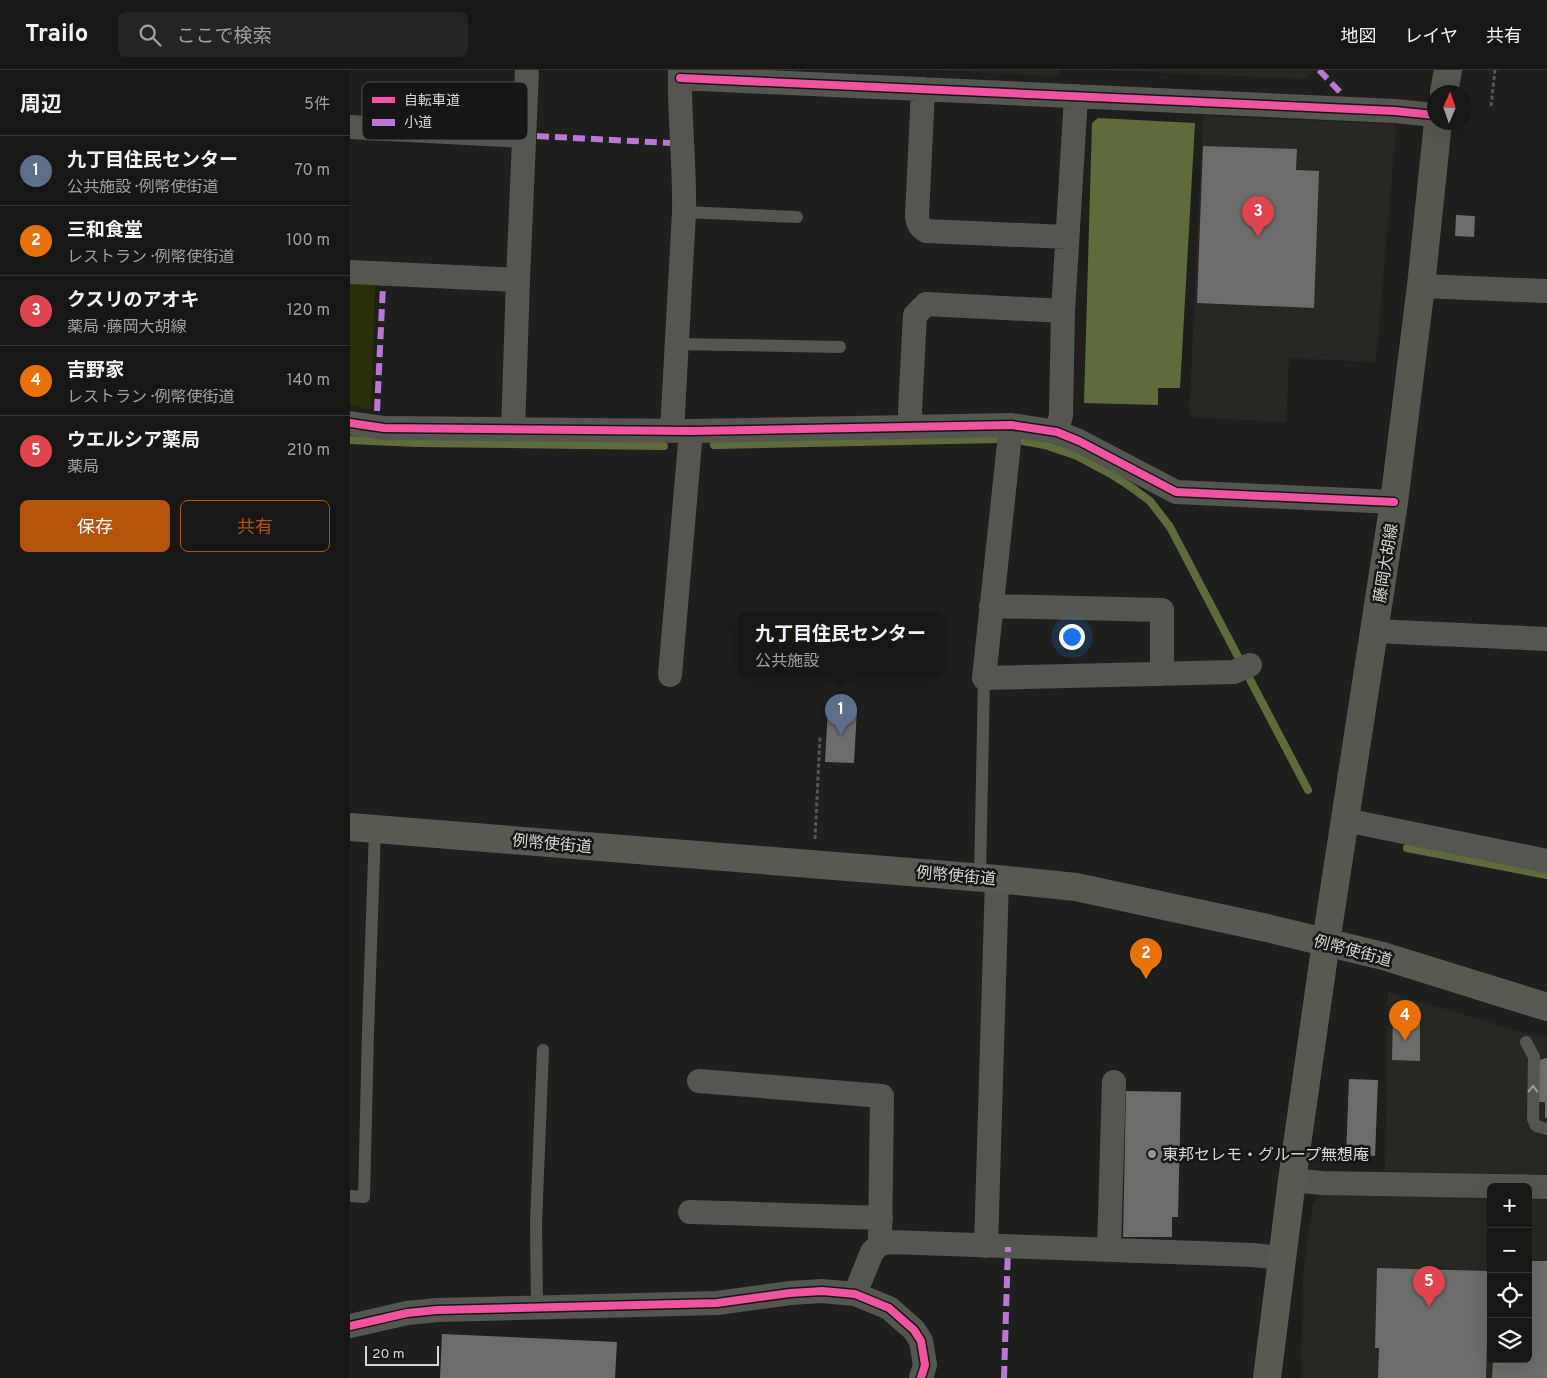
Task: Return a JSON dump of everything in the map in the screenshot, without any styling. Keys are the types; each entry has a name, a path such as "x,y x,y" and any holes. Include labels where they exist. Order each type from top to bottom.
{"main road":[{"path":"1438,70 1438,85"},
{"path":"1445,85 1448,70"},
{"name":"藤岡大胡線","path":"1326,942 1394,502 1421,286 1437,130"},
{"name":"例幣使街道","path":"363,828 988,878 1076,887 1268,928 1383,956 1547,1007"},
{"path":"1267,1378 1292,1180 1326,942"}],"street":[{"path":"670,675 682,431 676,344 684,212 680,74 923,89 1395,111 1427,114"},
{"path":"923,89 916,217 918,224 926,230 1067,238"},
{"path":"1057,432 1061,415 1067,238 1076,96"},
{"path":"513,430 524,140"},
{"path":"350,272 518,280"},
{"path":"1421,286 1547,291"},
{"path":"911,427 910,410 916,315 926,304 1064,311"},
{"path":"350,423 384,428 682,431 1011,425 1057,432 1113,458 1176,492 1394,502"},
{"path":"1011,425 984,678 1162,674 1242,668"},
{"path":"991,606 1162,610 1162,674"},
{"path":"1375,631 1547,639"},
{"path":"1345,820 1547,861"},
{"path":"986,1246 988,878"},
{"path":"699,1081 882,1096 880,1244"},
{"path":"1109,1249 1114,1082"},
{"path":"1292,1180 1331,1183 1547,1187"},
{"path":"690,1212 881,1218"},
{"path":"855,1294 872,1252 880,1244 891,1242 1109,1249 1282,1258"},
{"path":"350,1326 407,1313 437,1310 717,1303 790,1292 822,1291 855,1294 889,1308 914,1330 921,1342 924,1365 921,1378"}],"lane":[{"path":"684,212 797,217"},
{"path":"676,344 840,347"},
{"path":"984,678 988,878"},
{"path":"350,1196 364,1198 368,1032 363,828"},
{"path":"1526,1042 1534,1057 1533,1120 1536,1126 1547,1129"},
{"path":"537,1307 536,1223 543,1050"}],"path":[{"path":"1491,106 1494,70"},
{"path":"813,864 820,737"}],"shaded area":[{"path":"937,70 1060,70 1059,76"},
{"path":"1104,70 1315,70 1303,79"},
{"path":"1203,116 1394,124 1396,129 1376,362 1289,358 1286,422 1189,417"},
{"path":"1098,118 1195,123 1180,388 1158,388 1158,405 1084,403 1092,123"},
{"path":"350,283 375,284 371,410 350,405"},
{"path":"1388,992 1528,1034 1547,1037 1547,1175 1385,1171"},
{"path":"1322,1194 1487,1198 1487,1363 1532,1363 1532,1198 1547,1199 1547,1378 1301,1378 1303,1275 1313,1203"}],"building":[{"path":"1203,146 1297,149 1296,170 1319,171 1314,308 1197,303"},
{"path":"1456,215 1475,216 1474,237 1455,236"},
{"path":"828,707 857,708 854,763 825,762"},
{"path":"1393,1013 1420,1013 1420,1061 1392,1060"},
{"path":"1547,1058 1547,1118 1545,1118 1545,1102 1539,1102 1539,1060"},
{"path":"1349,1079 1378,1080 1375,1156 1346,1155"},
{"name":"東邦セレモ・グループ無想庵","path":"1126,1091 1181,1092 1178,1217 1172,1217 1172,1237 1123,1237"},
{"path":"1532,1261 1547,1261 1547,1378 1492,1378 1493,1363 1532,1363"},
{"path":"1377,1268 1487,1271 1486,1378 1378,1378 1379,1348 1375,1348"},
{"path":"442,1334 617,1342 615,1378 440,1378"}],"waterway":[{"path":"714,445 998,439"},
{"path":"350,440 418,443 664,446"},
{"path":"1016,440 1045,445 1077,456 1109,473 1150,501 1170,527 1308,790"},
{"path":"1407,848 1547,875"}],"marked path":[{"path":"1319,70 1340,92"},
{"path":"537,136 670,143"},
{"path":"377,411 383,285"},
{"path":"1004,1378 1008,1247"}],"cycle path":[{"path":"680,78 1395,111 1427,114"},
{"path":"350,423 384,428 691,431 1011,425 1057,432 1079,441 1176,492 1394,502"},
{"path":"350,1326 407,1313 437,1310 717,1303 790,1293 822,1291 855,1294 889,1308 914,1330 921,1341 925,1365 921,1378"}],"place":[{"name":"クスリのアオキ","path":"1258,237"},
{"name":"九丁目住民センター","path":"841,735"},
{"name":"三和食堂","path":"1146,979"},
{"name":"吉野家","path":"1405,1041"},
{"name":"東邦セレモ・グループ無想庵","path":"1152,1154"},
{"name":"ウエルシア薬局","path":"1429,1307"}]}
